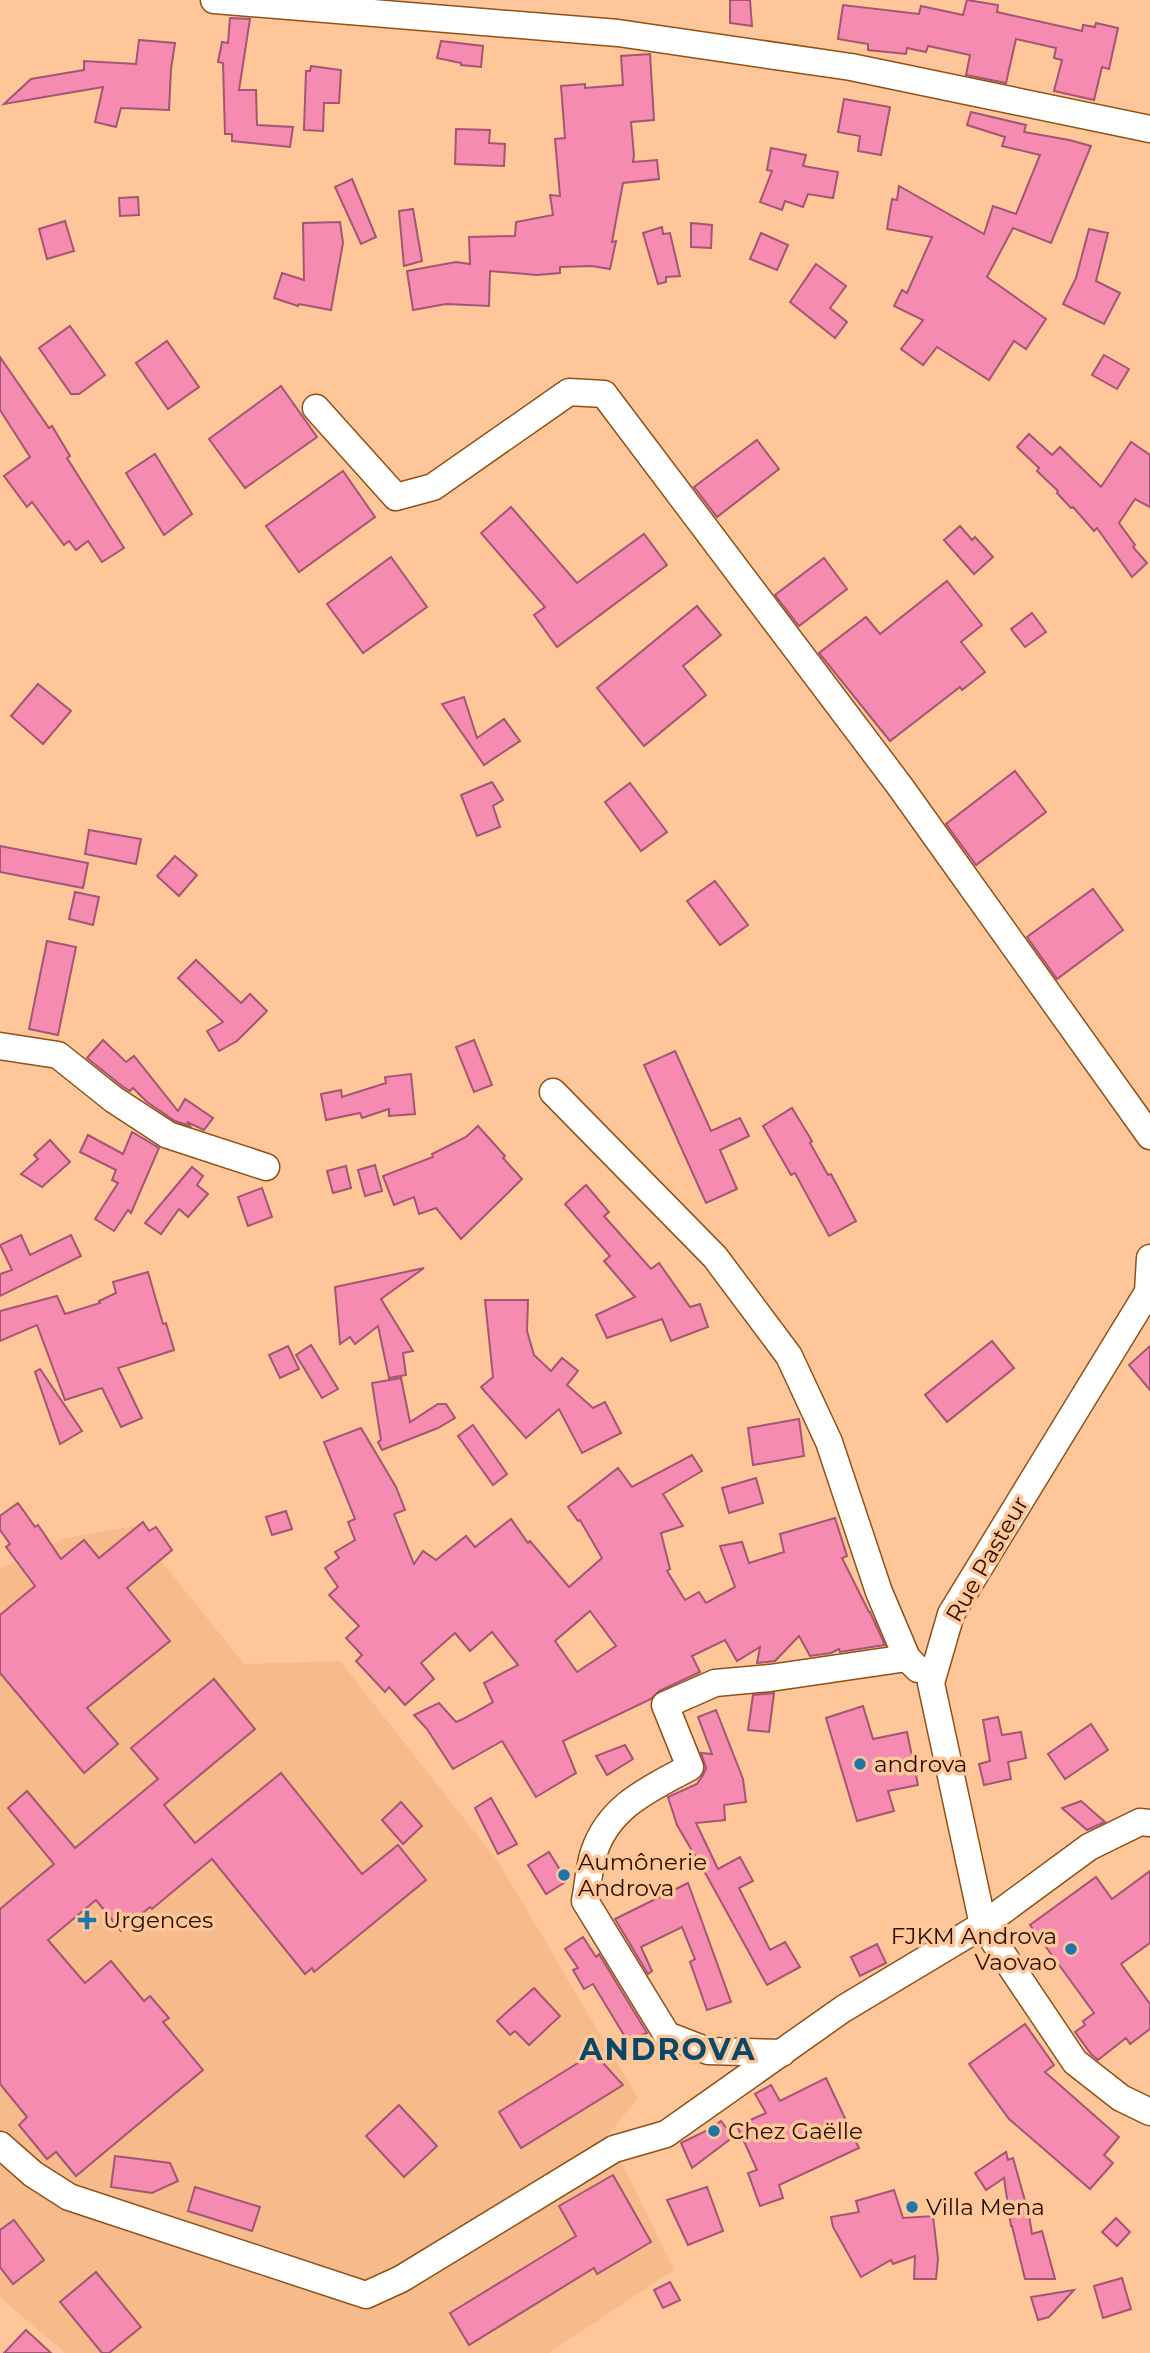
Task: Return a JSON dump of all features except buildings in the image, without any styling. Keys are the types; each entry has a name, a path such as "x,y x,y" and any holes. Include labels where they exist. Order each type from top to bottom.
{"street":[{"path":"214,0 618,33 851,66 1150,129"},
{"path":"316,408 396,496 433,487 569,392 604,394 899,785 1150,1136"},
{"path":"0,1045 58,1055 113,1099 168,1135 266,1167"},
{"path":"553,1092 715,1257 789,1356 829,1442 879,1592 907,1658 931,1683"},
{"name":"Rue Pasteur","path":"1150,1258 1148,1292 951,1614 931,1683 983,1925 1074,2062 1121,2098 1150,2112"},
{"path":"782,2053 708,2052 667,2035 585,1900 594,1852 609,1823 636,1796 690,1768 665,1705 715,1683 770,1678 907,1658"},
{"path":"0,2145 33,2174 69,2197 366,2295 401,2279 614,2149 666,2134 843,2009 983,1925 1089,1847 1140,1822 1150,1824"}],"shaded area":[{"path":"133,1526 244,1664 340,1661 499,1863 638,2098 608,2135 674,2270 549,2353 65,2353 0,2297 0,1569 66,1538"}],"place":[{"name":"androva","path":"860,1764"},
{"name":"Aumônerie Androva","path":"564,1875"},
{"name":"Urgences","path":"87,1920"},
{"name":"FJKM Androva Vaovao","path":"1071,1949"},
{"name":"Chez Gaëlle","path":"714,2131"},
{"name":"Villa Mena","path":"912,2207"}],"district":[{"name":"ANDROVA","path":"668,2050"}]}
